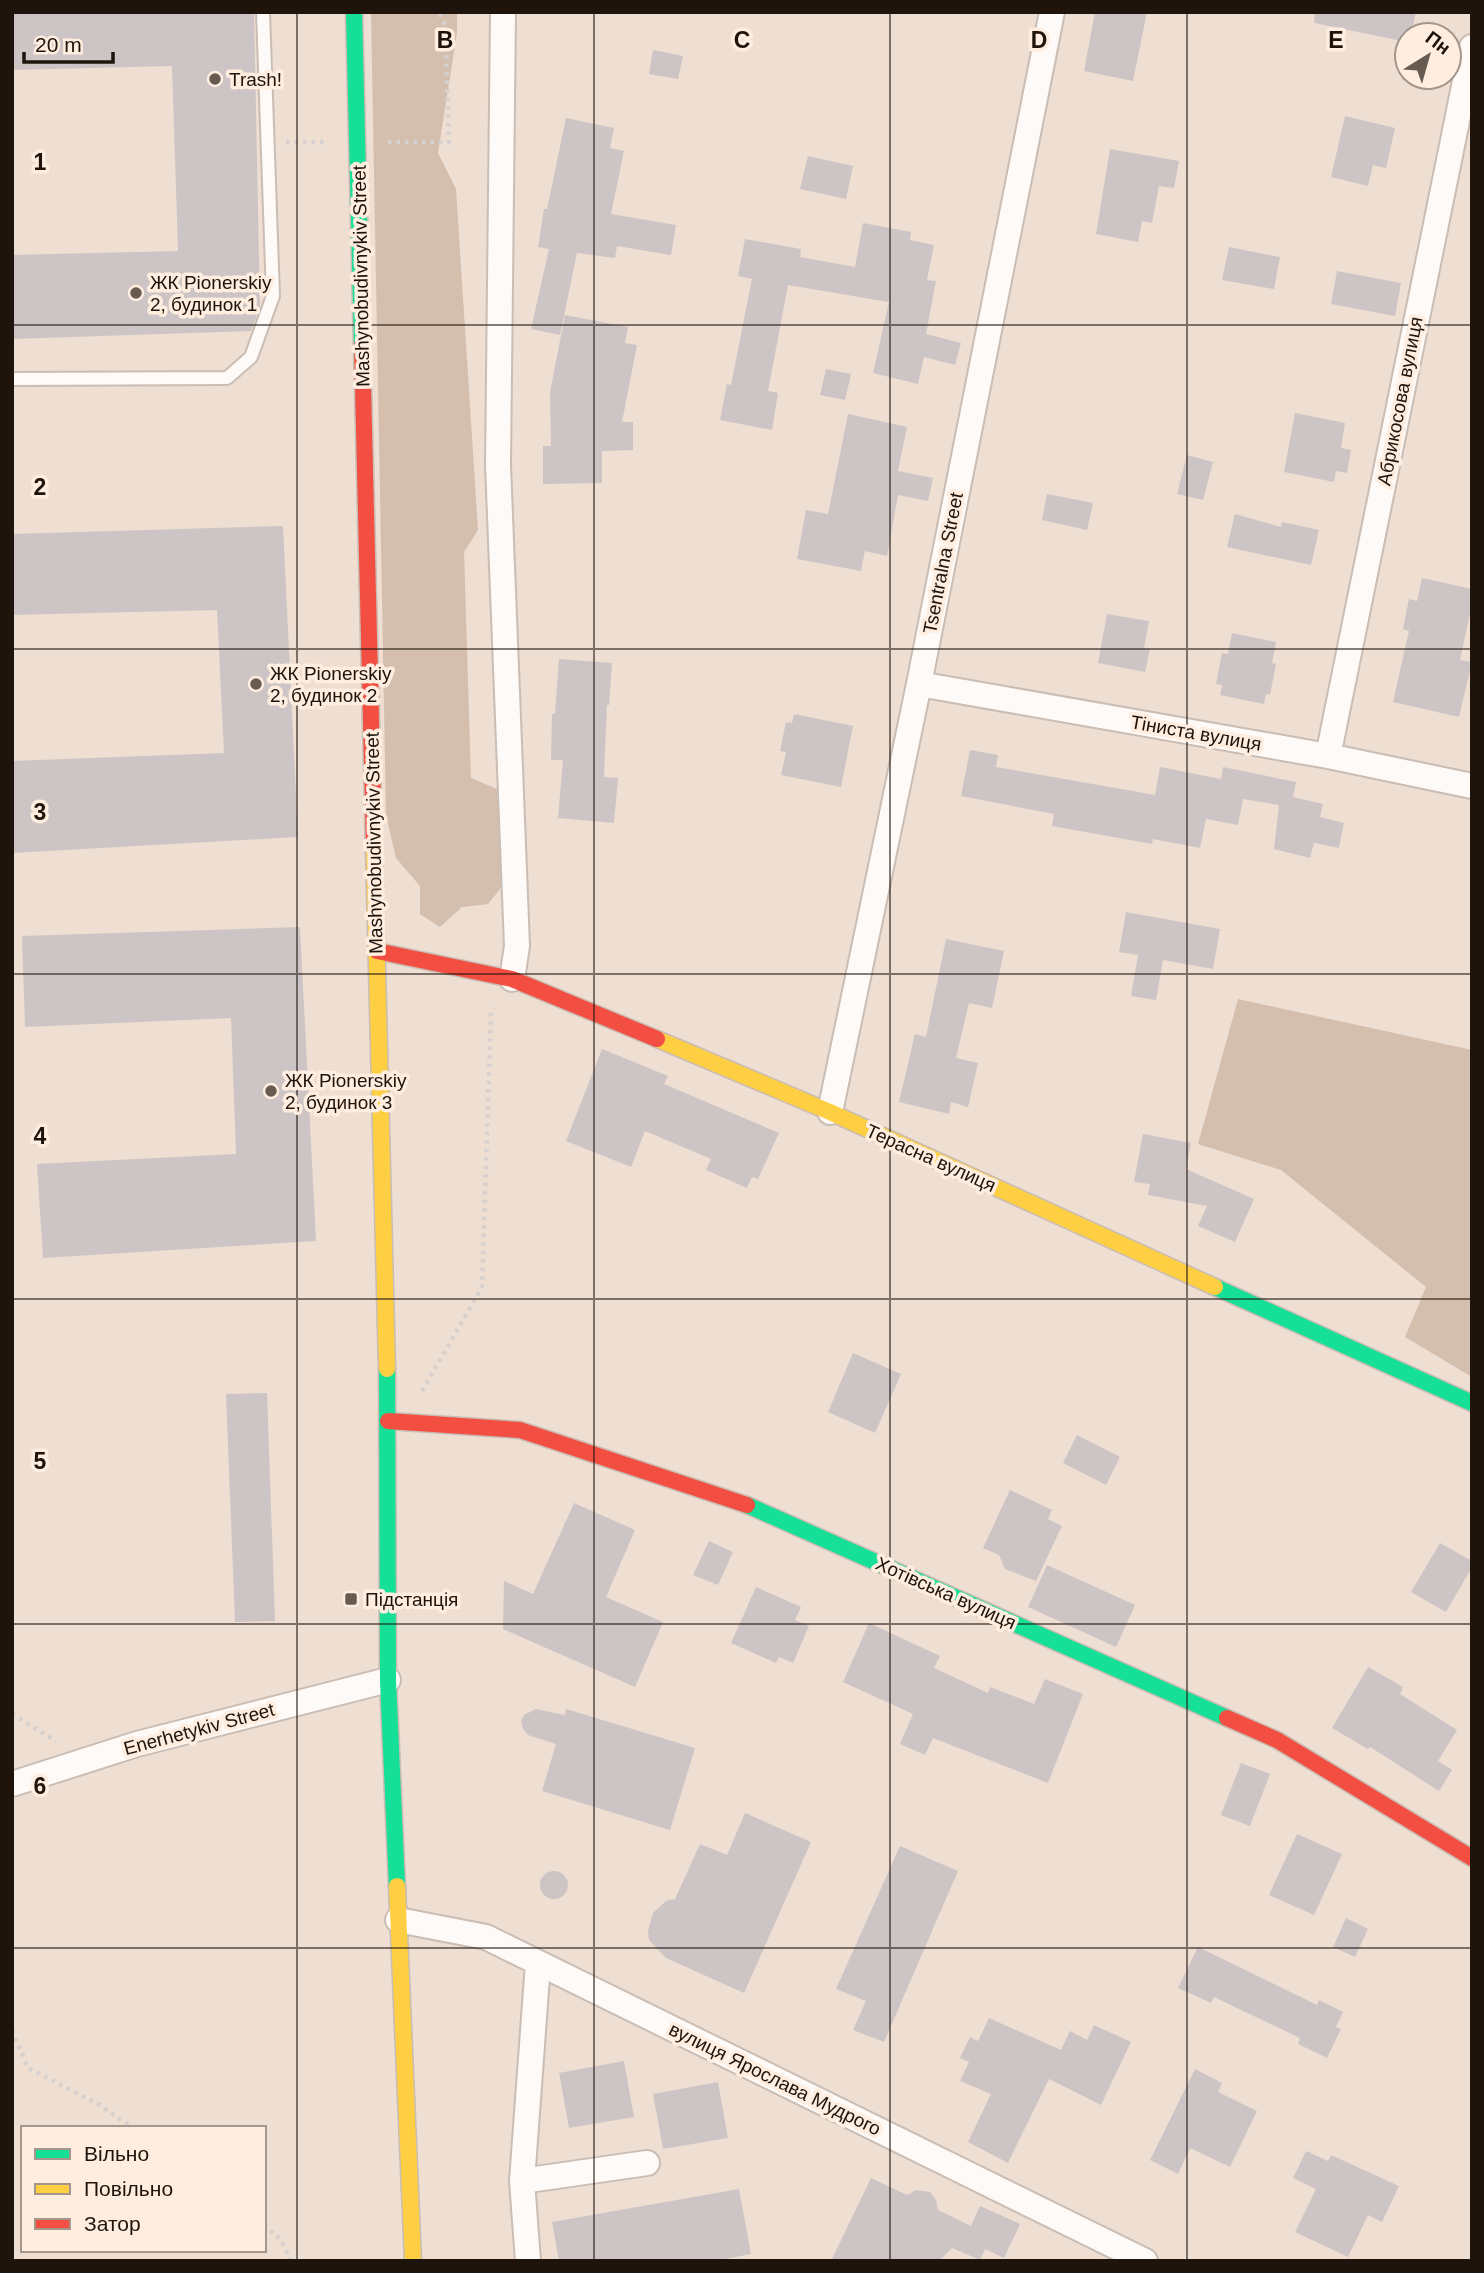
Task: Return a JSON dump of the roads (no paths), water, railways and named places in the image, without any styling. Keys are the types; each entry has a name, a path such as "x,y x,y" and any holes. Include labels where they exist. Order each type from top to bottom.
{"street":[{"name":"Mashynobudivnykiv Street","path":"354,12 377,951 396,1422 388,1680 413,2261"},
{"path":"503,12 498,465 517,946 512,979"},
{"name":"Tsentralna Street","path":"830,1112 919,684 1052,12"},
{"name":"Абрикосова вулиця","path":"1328,756 1472,47"},
{"name":"Тіниста вулиця","path":"919,684 1328,756 1472,786"},
{"name":"Терасна вулиця","path":"377,951 512,979 830,1112 1472,1403"},
{"name":"Хотівська вулиця","path":"396,1422 520,1430 738,1501 1277,1740 1472,1858"},
{"name":"Enerhetykiv Street","path":"12,1784 137,1744 388,1680"},
{"name":"вулиця Ярослава Мудрого","path":"398,1920 486,1937 1146,2261"},
{"path":"528,2261 522,2181 538,1963"},
{"path":"522,2181 647,2163"}],"lane":[{"path":"12,379 227,378 251,358 273,296 263,12"}],"place":[{"name":"Trash!","path":"215,79"},
{"name":"ЖК Pionerskiy 2, будинок 1","path":"136,293"},
{"name":"ЖК Pionerskiy 2, будинок 2","path":"256,684"},
{"name":"ЖК Pionerskiy 2, будинок 3","path":"271,1091"},
{"name":"Підстанція","path":"351,1599"}]}
